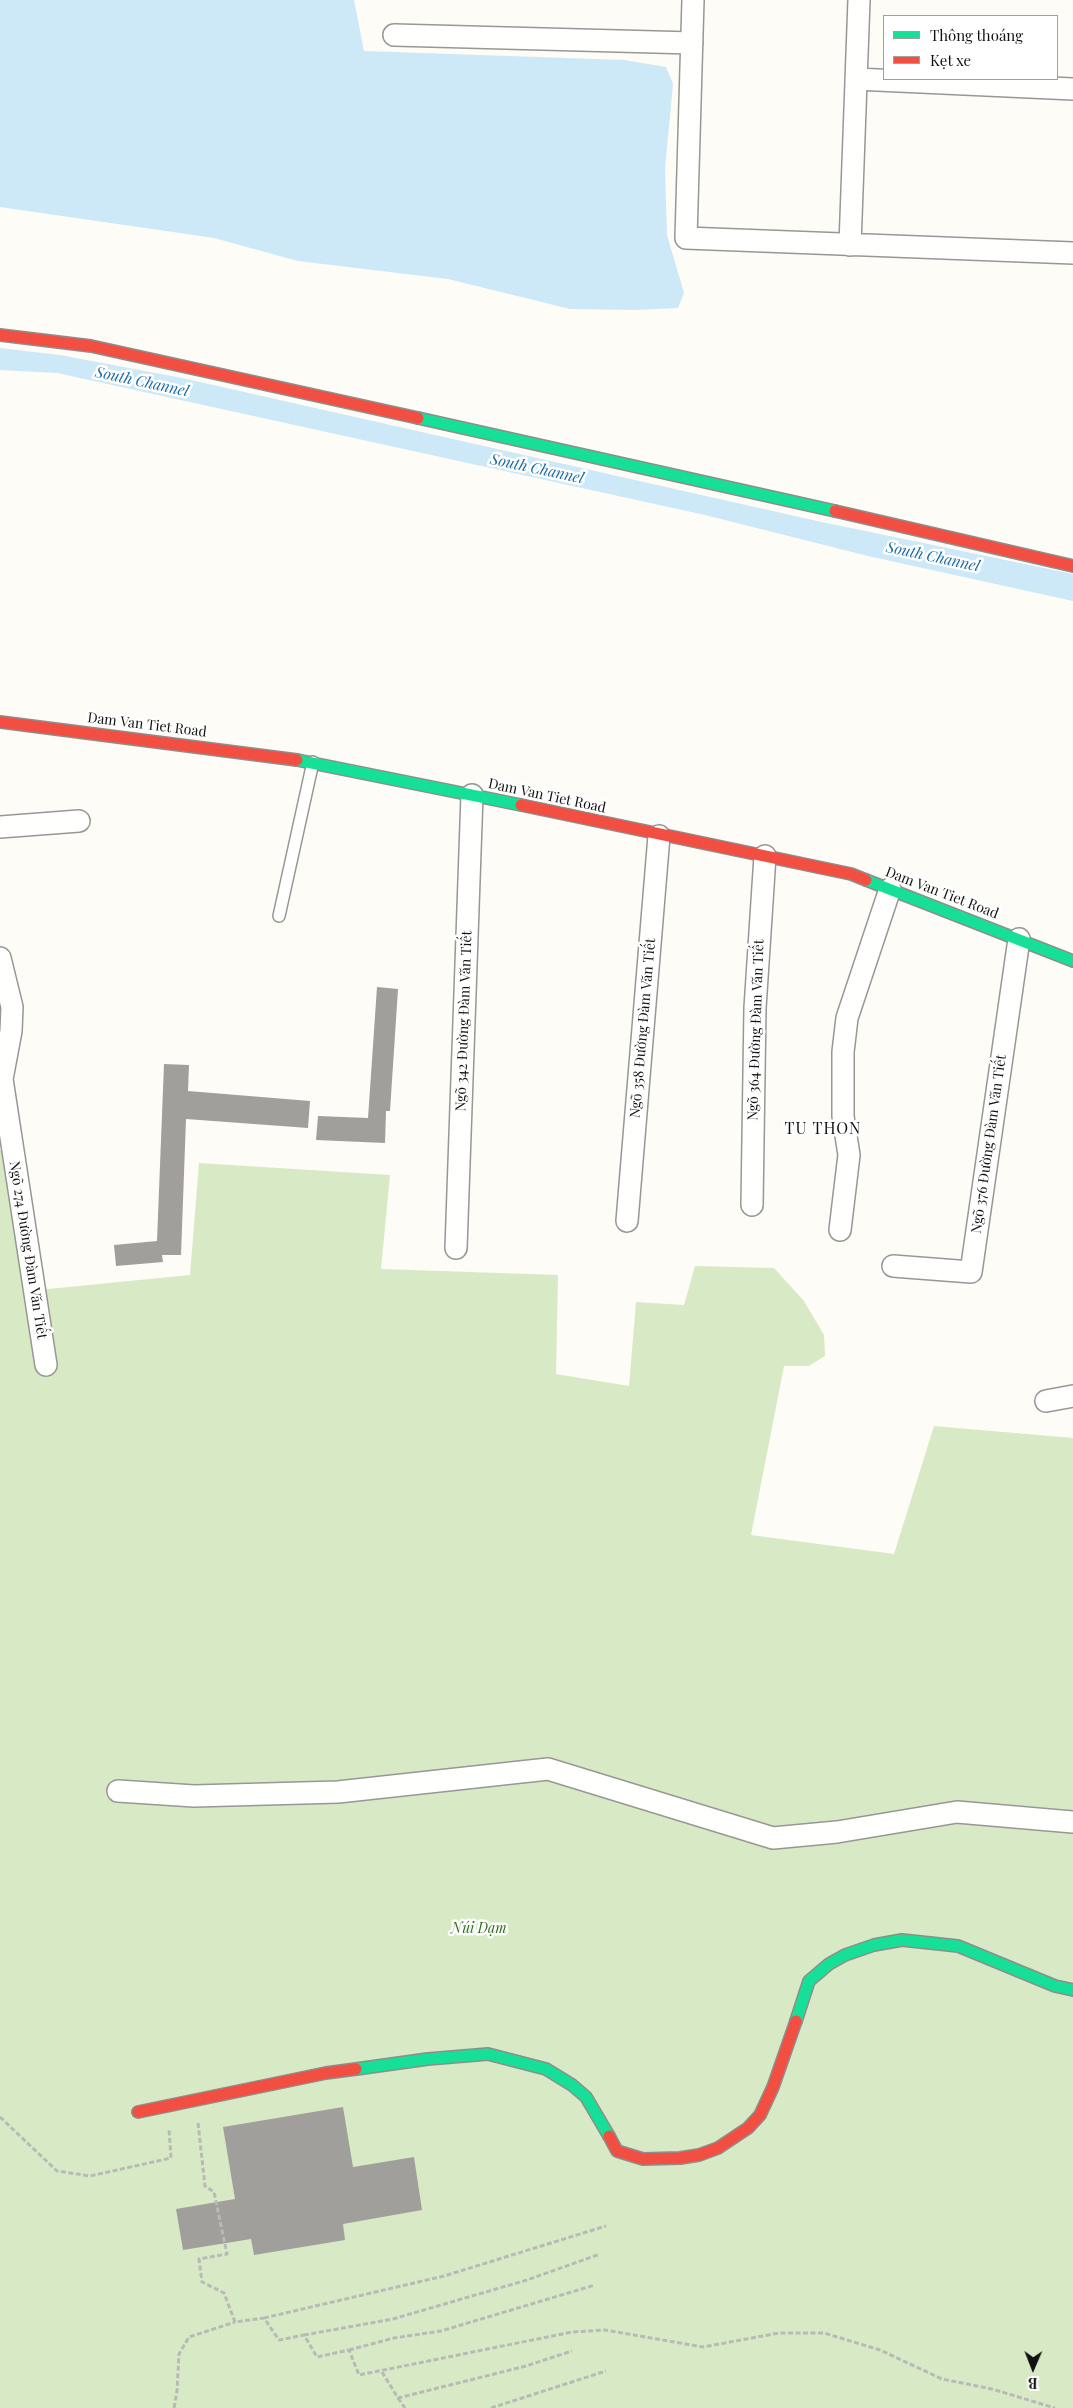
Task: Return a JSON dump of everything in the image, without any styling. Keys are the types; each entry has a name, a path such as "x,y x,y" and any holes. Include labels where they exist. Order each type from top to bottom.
{"street":[{"path":"693,0 686,238 1073,253"},
{"path":"850,245 859,0"},
{"path":"394,35 692,42"},
{"path":"856,79 1073,88"},
{"path":"0,335 55,340 91,346 733,487 1073,566"},
{"name":"Dam Van Tiet Road","path":"0,722 313,762 660,836 851,874 1073,960"},
{"name":"Ngõ 342 Đường Đàm Văn Tiết","path":"456,1248 472,795"},
{"path":"0,827 79,821"},
{"name":"Ngõ 358 Đường Đàm Văn Tiết","path":"627,1221 660,836"},
{"name":"Ngõ 364 Đường Đàm Văn Tiết","path":"752,1205 755,1008 765,856"},
{"path":"840,1230 849,1156 843,1116 843,1052 847,1018 890,889"},
{"name":"Ngõ 376 Đường Đàm Văn Tiết","path":"893,1266 971,1272 1019,939"},
{"name":"Ngõ 274 Đường Đàm Văn Tiết","path":"0,958 12,1007 11,1031 1,1079 46,1365"},
{"path":"1046,1401 1073,1396"},
{"path":"118,1791 194,1796 338,1792 548,1769 773,1838 837,1832 958,1812 1073,1822"},
{"path":"138,2112 326,2073 428,2059 488,2054 546,2070 572,2085 586,2097 617,2151 642,2159 680,2158 699,2155 718,2148 748,2128 760,2115 773,2087 809,1981 845,1954 874,1945 902,1940 945,1943 958,1946 1055,1986 1073,1990"}],"lane":[{"path":"279,916 313,762"}],"path":[{"path":"195,2100 205,2186 214,2192 227,2254 199,2258 202,2282 224,2293 235,2322"},
{"path":"0,2117 57,2171 90,2176 171,2158 168,2106"},
{"path":"174,2408 179,2354 189,2337 235,2322 264,2318 444,2276 606,2226"},
{"path":"264,2318 279,2340 393,2319 526,2280 600,2254"},
{"path":"304,2335 317,2357 394,2338 440,2331 595,2285"},
{"path":"349,2350 359,2375 382,2372 572,2332 605,2330 703,2347 779,2333 824,2333 880,2350 942,2378 992,2389 1055,2408"},
{"path":"398,2398 526,2366 572,2350"},
{"path":"490,2408 606,2371"},
{"path":"382,2372 405,2408"}],"green space":[{"name":"Núi Dạm","path":"0,1150 3,1150 28,1291 190,1275 199,1163 390,1175 381,1269 558,1275 556,1374 629,1386 636,1302 684,1305 695,1266 774,1268 804,1301 824,1335 825,1356 809,1366 784,1366 751,1535 894,1554 934,1426 1073,1438 1073,2408 0,2408"}],"water":[{"path":"0,0 354,0 364,51 624,60 666,67 673,84 665,169 667,235 684,293 678,308 636,310 570,309 448,279 298,261 214,238 0,207"},
{"name":"South Channel","path":"0,348 60,355 182,378 817,521 1073,574 1073,601 868,556 705,515 57,373 0,370"}],"building":[{"path":"377,987 398,989 390,1111 386,1111 385,1143 316,1140 318,1116 368,1118"},
{"path":"164,1064 189,1065 188,1091 310,1101 308,1128 186,1119 181,1255 162,1255 163,1262 116,1266 114,1245 157,1241"},
{"path":"343,2107 353,2167 414,2157 422,2210 343,2224 345,2240 254,2255 251,2239 183,2250 176,2209 235,2199 223,2127"}],"traffic: fast":[{"path":"418,418 835,511"},
{"path":"297,760 521,805"},
{"path":"866,880 1073,961"},
{"path":"796,2021 809,1981 829,1964 845,1955 874,1945 902,1940 958,1946 1055,1986 1073,1990"},
{"path":"356,2069 428,2059 488,2054 546,2069 572,2085 586,2097 609,2136"}],"traffic: jam":[{"path":"0,335 91,346 418,418"},
{"path":"835,511 1073,566"},
{"path":"0,722 297,760"},
{"path":"521,805 851,874 866,880"},
{"path":"609,2136 617,2151 643,2159 680,2158 699,2155 718,2148 748,2128 760,2115 773,2087 796,2021"},
{"path":"138,2112 326,2073 356,2069"}],"district":[{"name":"TU THON","path":"823,1129"}]}
